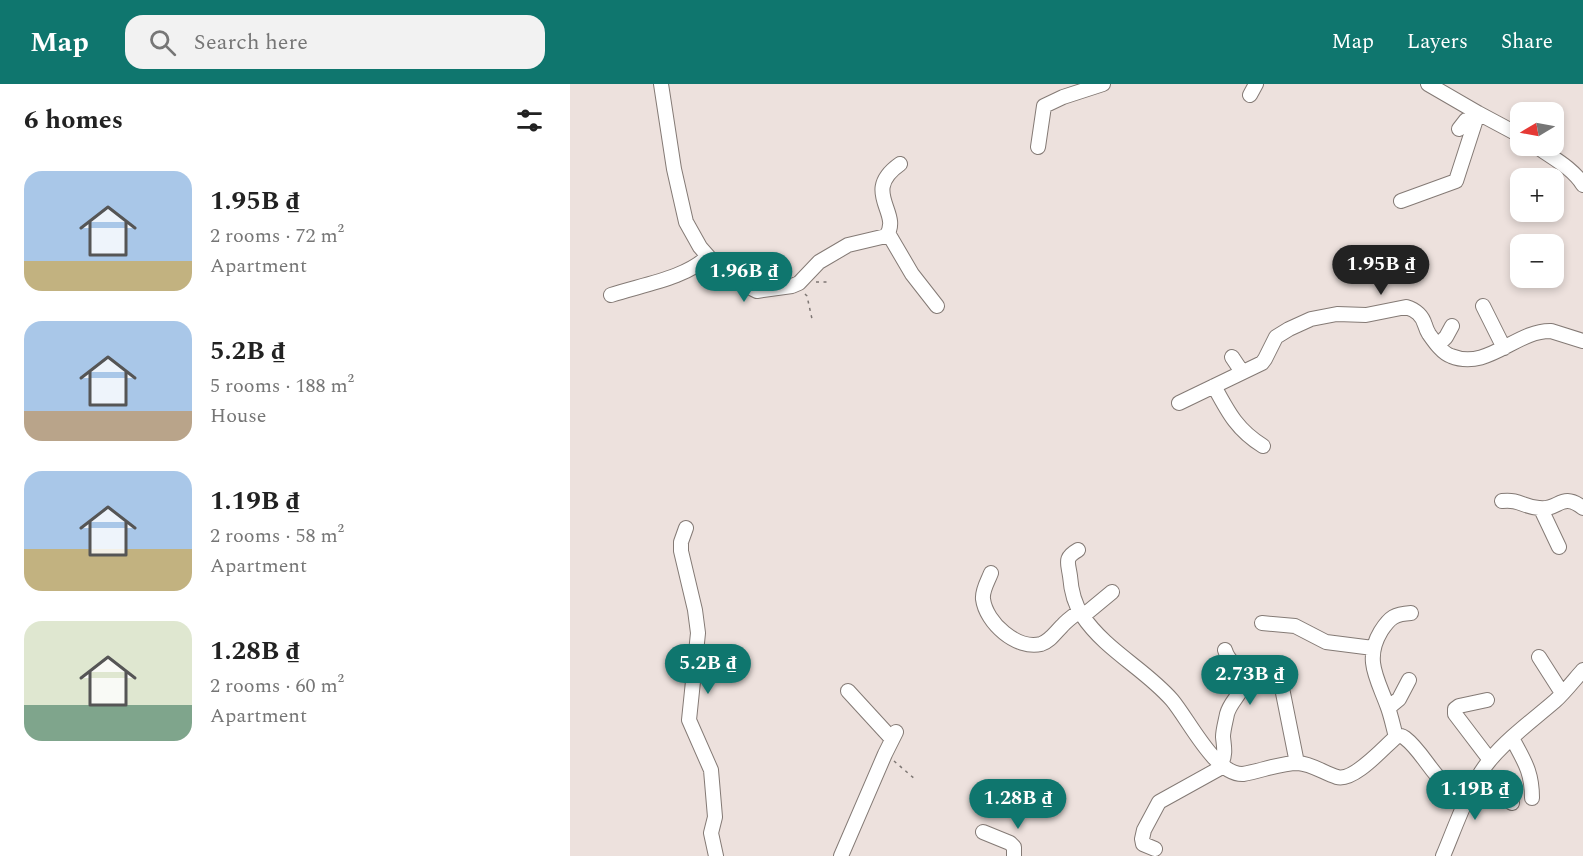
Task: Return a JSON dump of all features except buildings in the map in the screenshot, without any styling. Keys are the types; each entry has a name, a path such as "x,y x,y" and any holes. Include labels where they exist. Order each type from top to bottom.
{"street":[{"path":"662,84 674,169 686,222 700,247 714,263 735,280 752,289 762,291 792,286 799,283 819,262 848,245 883,238 888,233 891,224 882,187 890,170 900,164"},
{"path":"1038,147 1044,106 1071,94 1103,84"},
{"path":"1428,84 1476,117 1510,131"},
{"path":"1459,129 1466,120 1476,117"},
{"path":"1401,201 1456,181 1476,117"},
{"path":"1550,156 1583,185"},
{"path":"888,233 912,274 938,306"},
{"path":"611,295 693,268 708,256"},
{"path":"1483,306 1504,348"},
{"path":"1179,403 1262,363 1274,339 1281,333 1311,319 1332,315 1366,315 1406,307 1419,314 1428,333 1450,356 1466,360 1480,358 1532,334 1546,331 1583,341"},
{"path":"1438,345 1452,326"},
{"path":"1232,357 1242,372"},
{"path":"1214,386 1235,423 1249,437 1263,446"},
{"path":"1502,501 1512,500 1541,509 1570,500 1583,508"},
{"path":"1541,509 1559,547"},
{"path":"686,528 681,546 698,633 689,720 711,771 715,821 711,833 716,856"},
{"path":"1078,550 1070,554 1068,560 1074,596 1082,614 1114,649 1161,688 1185,716 1206,749 1237,774 1297,763 1338,777 1349,776 1400,735 1445,785 1469,796"},
{"path":"991,573 984,590 983,600 988,614 1000,630 1012,639 1028,644 1038,645 1049,641 1064,624 1112,592"},
{"path":"1396,736 1374,671 1372,656 1377,638 1387,622 1398,614 1411,613"},
{"path":"1262,623 1295,626 1326,642 1373,648"},
{"path":"1155,849 1143,844 1142,839 1159,802 1223,765 1225,752 1223,734 1228,712 1243,689 1244,682 1241,670 1228,659 1225,650"},
{"path":"1539,657 1562,693"},
{"path":"1443,856 1469,796 1490,760 1562,693 1583,670"},
{"path":"1388,708 1399,699 1409,680"},
{"path":"1281,683 1297,763"},
{"path":"841,856 894,736 848,691"},
{"path":"1487,700 1461,705 1456,707 1455,711 1456,717 1490,760"},
{"path":"1512,738 1528,769 1532,798"},
{"path":"1477,780 1512,803"},
{"path":"983,832 1010,843 1014,847 1014,856"}],"path":[{"path":"792,286 803,291 807,296 812,319"},
{"path":"668,665 697,652"},
{"path":"885,754 916,780"}]}
